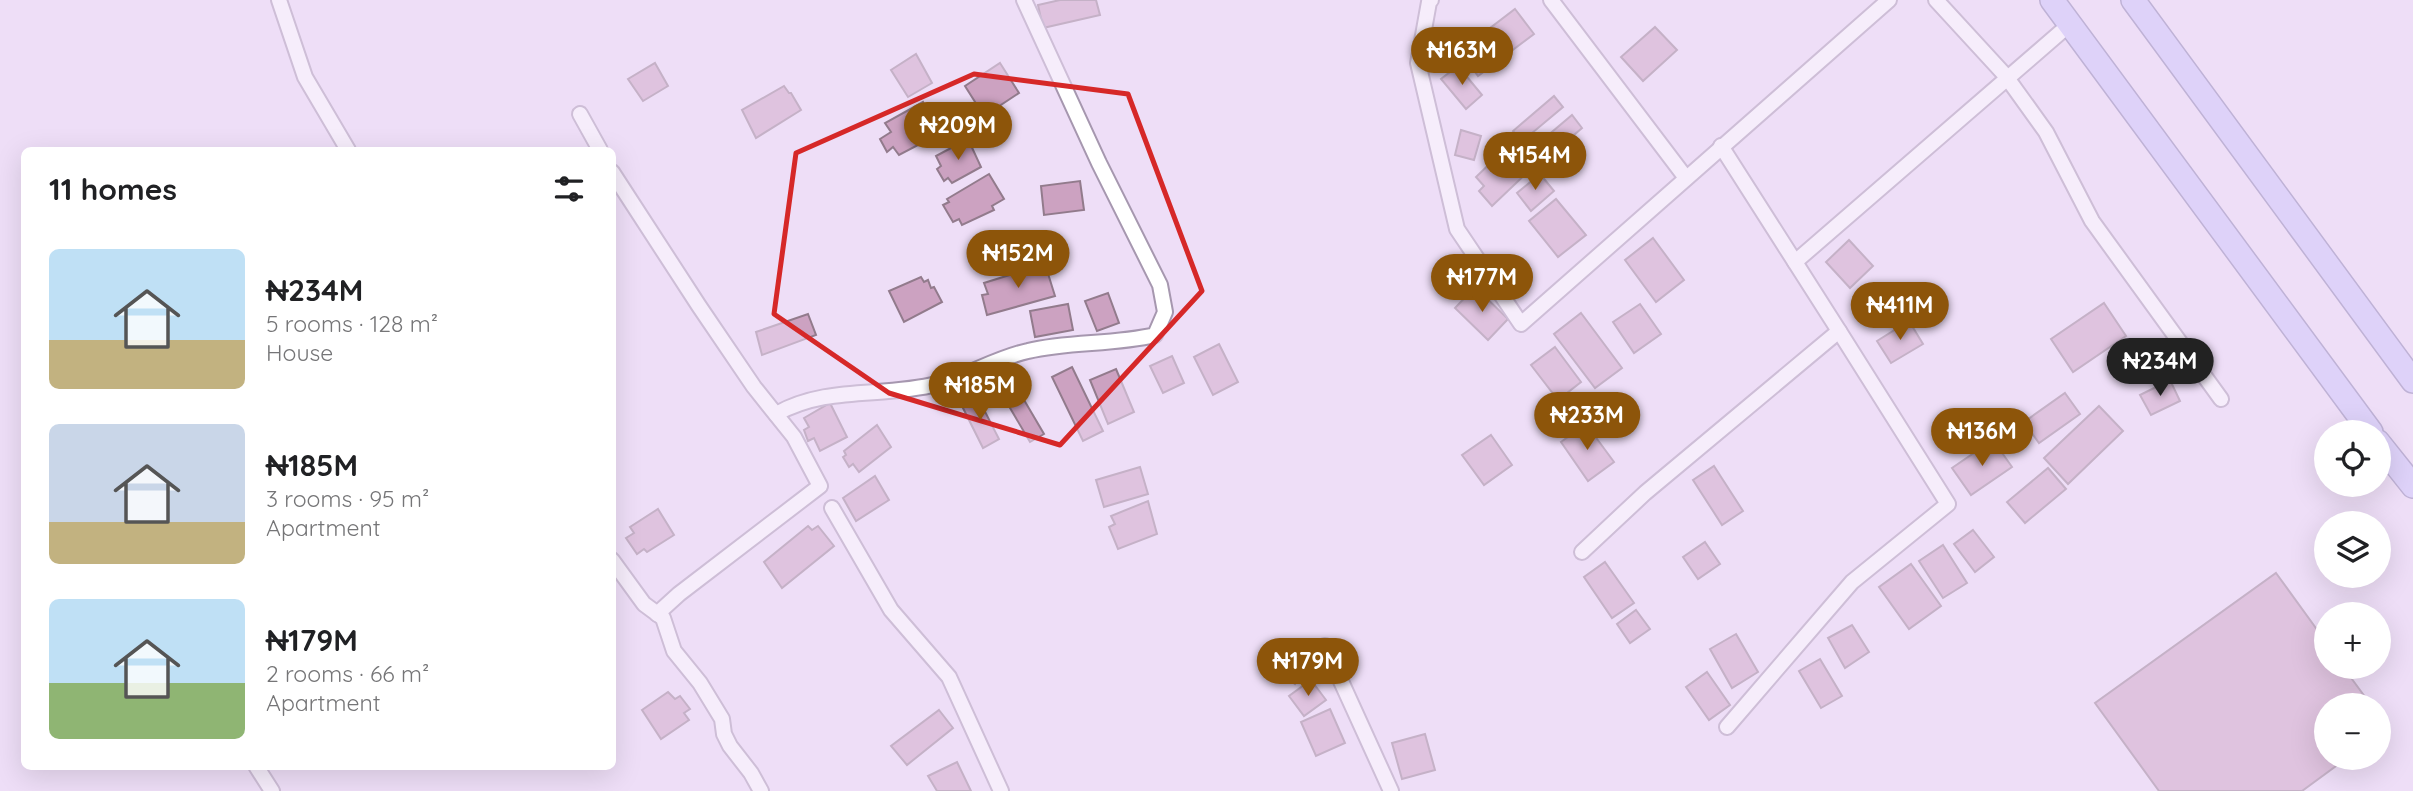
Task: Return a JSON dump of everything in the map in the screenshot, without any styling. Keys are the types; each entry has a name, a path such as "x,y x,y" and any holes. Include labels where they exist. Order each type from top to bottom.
{"highway":[{"path":"2052,0 2362,420"},
{"path":"2133,0 2413,381"},
{"path":"2391,458 2413,486"}],"street":[{"path":"279,0 305,77 346,147"},
{"path":"776,414 796,402 834,394 890,391 938,384 1028,351 1155,335 1165,312 1160,285 1099,163 1024,0"},
{"path":"1431,0 1418,63 1457,229 1521,324 1889,0"},
{"path":"1551,0 1686,177"},
{"path":"1936,0 2007,77 2046,132 2092,221 2221,400"},
{"path":"1795,262 2070,24"},
{"path":"580,114 598,147"},
{"path":"1721,146 1948,505 1852,582 1727,727"},
{"path":"616,178 705,316 754,387 794,437 820,485 657,614"},
{"path":"1582,552 1645,493 1839,331"},
{"path":"832,508 891,610 949,677 1001,791"},
{"path":"616,566 644,604 663,618 674,651 700,683 722,719 724,734 730,746 761,791"},
{"path":"1325,646 1391,791"},
{"path":"259,770 272,791"}],"highlighted area":[{"path":"974,74 1128,94 1202,291 1060,445 889,393 774,314 796,153"}],"building":[{"path":"1060,0 1096,0 1100,15 1043,28 1038,5"},
{"path":"1515,9 1534,34 1478,76 1460,51"},
{"path":"1655,27 1677,50 1643,81 1621,57"},
{"path":"916,54 932,83 908,97 891,70"},
{"path":"655,63 668,86 643,101 628,79"},
{"path":"1000,63 1019,93 984,116 965,86"},
{"path":"1458,66 1482,95 1466,109 1441,79"},
{"path":"784,86 801,110 756,138 742,110"},
{"path":"1554,96 1563,107 1532,133 1540,142 1572,115 1582,128 1540,164 1513,131"},
{"path":"923,102 939,134 899,155 893,147 887,152 880,139 891,132 885,123"},
{"path":"1461,130 1481,136 1474,160 1455,155"},
{"path":"968,139 981,167 952,183 948,178 944,181 937,169 941,166 936,156"},
{"path":"1510,144 1532,168 1492,206 1479,191 1484,186 1476,177"},
{"path":"989,174 1004,199 992,206 994,210 962,225 959,219 953,222 943,205 949,202 947,199"},
{"path":"1540,174 1554,191 1531,211 1517,193"},
{"path":"1080,181 1084,210 1044,215 1041,186"},
{"path":"1556,199 1586,235 1558,257 1529,221"},
{"path":"1653,238 1684,280 1656,302 1625,260"},
{"path":"1849,240 1873,266 1850,288 1826,262"},
{"path":"1045,264 1055,296 987,315 982,295 988,294 984,283"},
{"path":"921,277 924,282 928,280 931,288 934,287 942,302 904,322 889,291"},
{"path":"1475,287 1508,319 1488,340 1455,308"},
{"path":"1108,293 1119,323 1097,331 1085,301"},
{"path":"2104,303 2126,336 2073,372 2051,339"},
{"path":"1068,304 1073,330 1035,337 1030,311"},
{"path":"1640,304 1661,334 1634,353 1613,322"},
{"path":"1581,313 1622,368 1595,388 1554,334"},
{"path":"808,314 816,335 762,355 756,332"},
{"path":"1909,321 1923,344 1891,363 1877,341"},
{"path":"1219,344 1238,382 1213,395 1194,357"},
{"path":"1555,347 1581,382 1558,400 1531,365"},
{"path":"1172,356 1184,383 1163,393 1150,366"},
{"path":"1072,367 1103,431 1083,441 1052,377"},
{"path":"1116,369 1134,412 1108,424 1090,380"},
{"path":"2170,380 2180,401 2151,415 2140,395"},
{"path":"1017,388 1044,434 1030,442 1003,396"},
{"path":"2065,393 2080,414 2039,443 2024,422"},
{"path":"977,396 999,439 983,448 962,406"},
{"path":"830,403 847,437 820,451 814,438 808,441 804,430 809,427 804,418"},
{"path":"2099,406 2123,431 2068,484 2044,458"},
{"path":"1586,424 1614,462 1588,481 1561,442"},
{"path":"877,425 891,447 859,472 853,464 849,467 843,457 846,455 844,451"},
{"path":"1491,435 1512,465 1484,485 1462,455"},
{"path":"1993,440 2012,467 1971,495 1952,468"},
{"path":"1714,466 1743,511 1722,525 1693,480"},
{"path":"1140,467 1148,494 1104,507 1096,480"},
{"path":"2048,468 2066,489 2025,523 2007,502"},
{"path":"875,476 889,500 856,521 843,498"},
{"path":"1148,501 1157,534 1118,549 1109,527 1115,524 1111,516"},
{"path":"658,509 674,535 647,552 644,549 637,554 626,538 634,533 630,527"},
{"path":"808,526 812,530 818,526 834,546 782,588 764,562"},
{"path":"1973,530 1994,557 1975,572 1954,544"},
{"path":"1705,542 1720,564 1698,579 1683,557"},
{"path":"1943,545 1967,583 1943,598 1919,561"},
{"path":"1605,562 1634,603 1612,618 1584,577"},
{"path":"1911,564 1941,606 1909,629 1879,587"},
{"path":"2276,573 2314,625 2314,679 2352,679 2362,693 2314,693 2314,770 2331,770 2302,791 2159,791 2095,703"},
{"path":"1636,610 1650,629 1630,643 1617,624"},
{"path":"1852,625 1869,652 1845,668 1828,638"},
{"path":"1736,634 1758,672 1732,688 1710,649"},
{"path":"1294,641 1315,658 1295,684 1274,668"},
{"path":"1820,659 1842,696 1821,708 1799,671"},
{"path":"1707,672 1730,705 1709,720 1686,687"},
{"path":"1311,680 1326,700 1304,716 1289,696"},
{"path":"668,692 675,699 680,696 690,709 684,713 689,720 661,739 642,710"},
{"path":"1330,709 1345,743 1316,756 1301,722"},
{"path":"939,710 953,728 907,765 891,746"},
{"path":"1425,734 1435,770 1402,779 1392,743"},
{"path":"957,762 971,791 937,791 928,776"}]}
